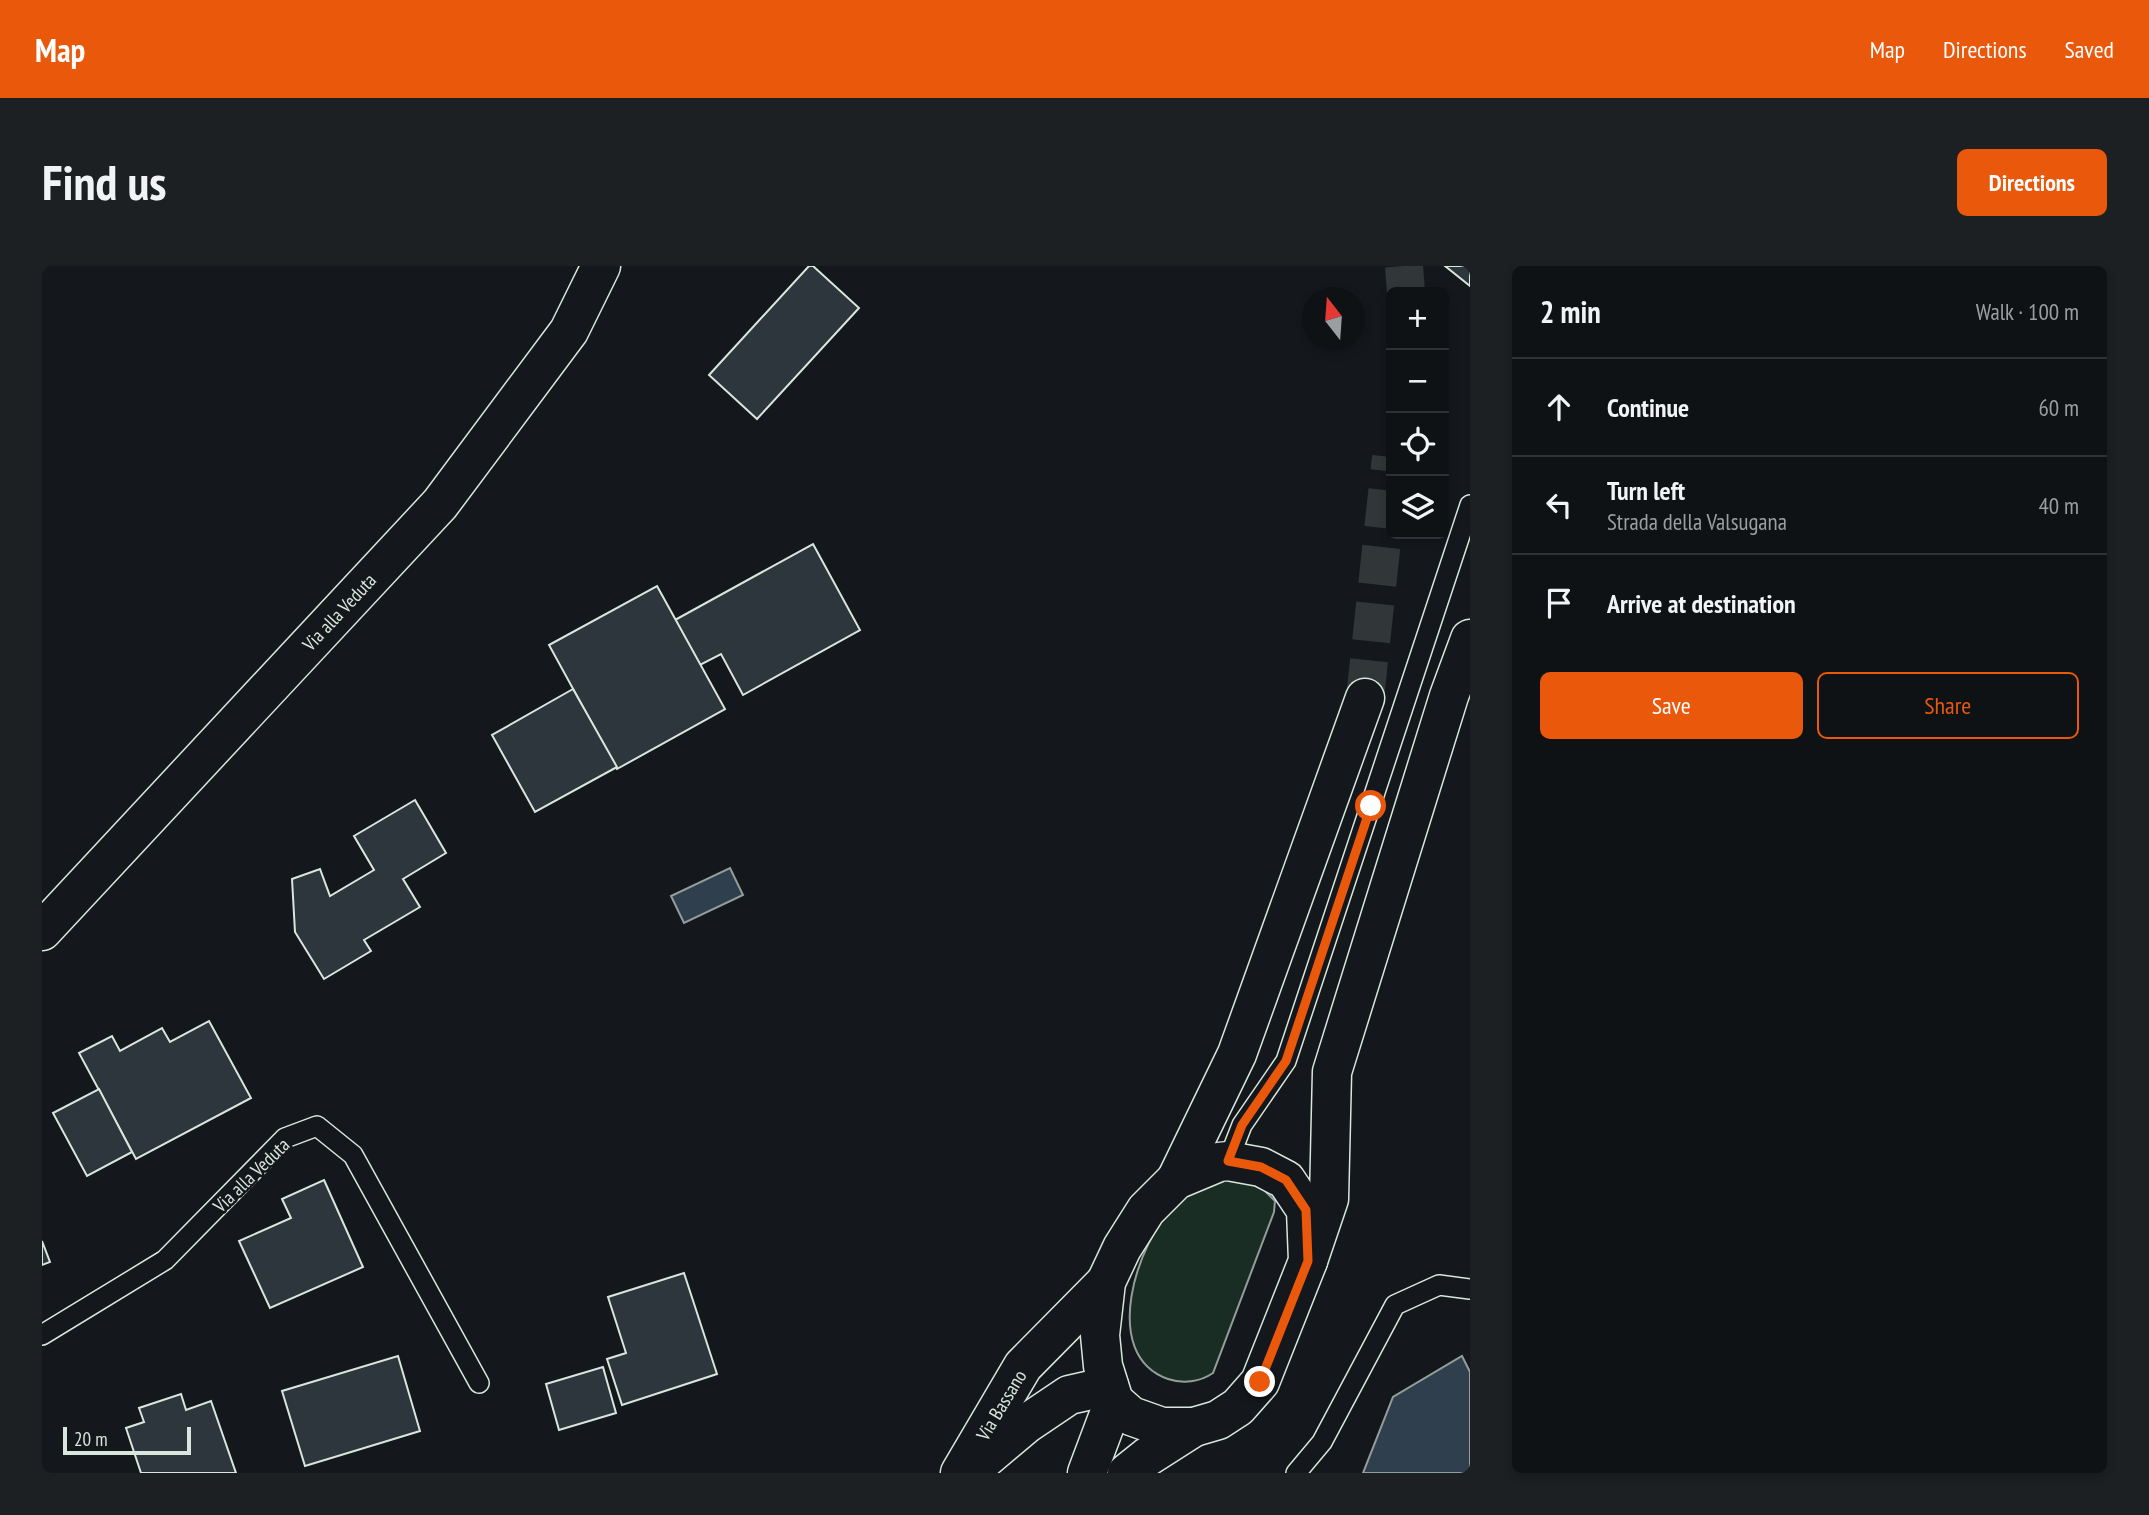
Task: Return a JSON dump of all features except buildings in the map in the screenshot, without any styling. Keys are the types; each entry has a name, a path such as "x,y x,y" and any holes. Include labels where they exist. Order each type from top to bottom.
{"main road":[{"name":"Via alla Veduta","path":"42,931 440,504 569,331 601,266"},
{"path":"1111,1393 1131,1416 1162,1427 1194,1427 1218,1420 1238,1407 1260,1382 1308,1261 1329,1199 1332,1072 1445,709 1470,639"},
{"path":"1087,1473 1111,1393 1100,1335 1106,1282 1122,1248 1146,1210 1176,1180 1237,1054 1365,698"},
{"path":"1176,1180 1219,1162 1228,1161 1261,1167 1286,1180 1306,1210 1308,1261"},
{"name":"Via Bassano","path":"960,1473 1023,1366 1106,1282"},
{"name":"Via Bassano","path":"968,1473 1026,1424 1069,1395 1111,1393"},
{"path":"1128,1473 1147,1457 1194,1427"}],"lane":[{"path":"1228,1161 1242,1125 1286,1061 1470,505"},
{"name":"Via alla Veduta","path":"42,1335 166,1260 285,1138 317,1126 353,1155 479,1382"},
{"path":"1296,1473 1322,1442 1395,1305 1439,1285 1470,1289"}],"green space":[{"path":"1237,1178 1260,1186 1275,1201 1274,1212 1213,1373 1191,1381 1168,1379 1147,1366 1135,1347 1130,1323 1131,1297 1138,1270 1148,1244 1175,1205 1207,1183"}],"water":[{"path":"730,868 743,895 684,923 671,896"},
{"path":"1462,1356 1470,1372 1470,1473 1363,1473 1393,1397"}],"tunnel":[{"path":"1404,266 1406,287"},
{"path":"1365,698 1389,476"}],"route":[{"path":"1260,1382 1308,1261 1306,1210 1286,1180 1261,1167 1228,1161 1242,1125 1286,1061 1371,806"}]}
